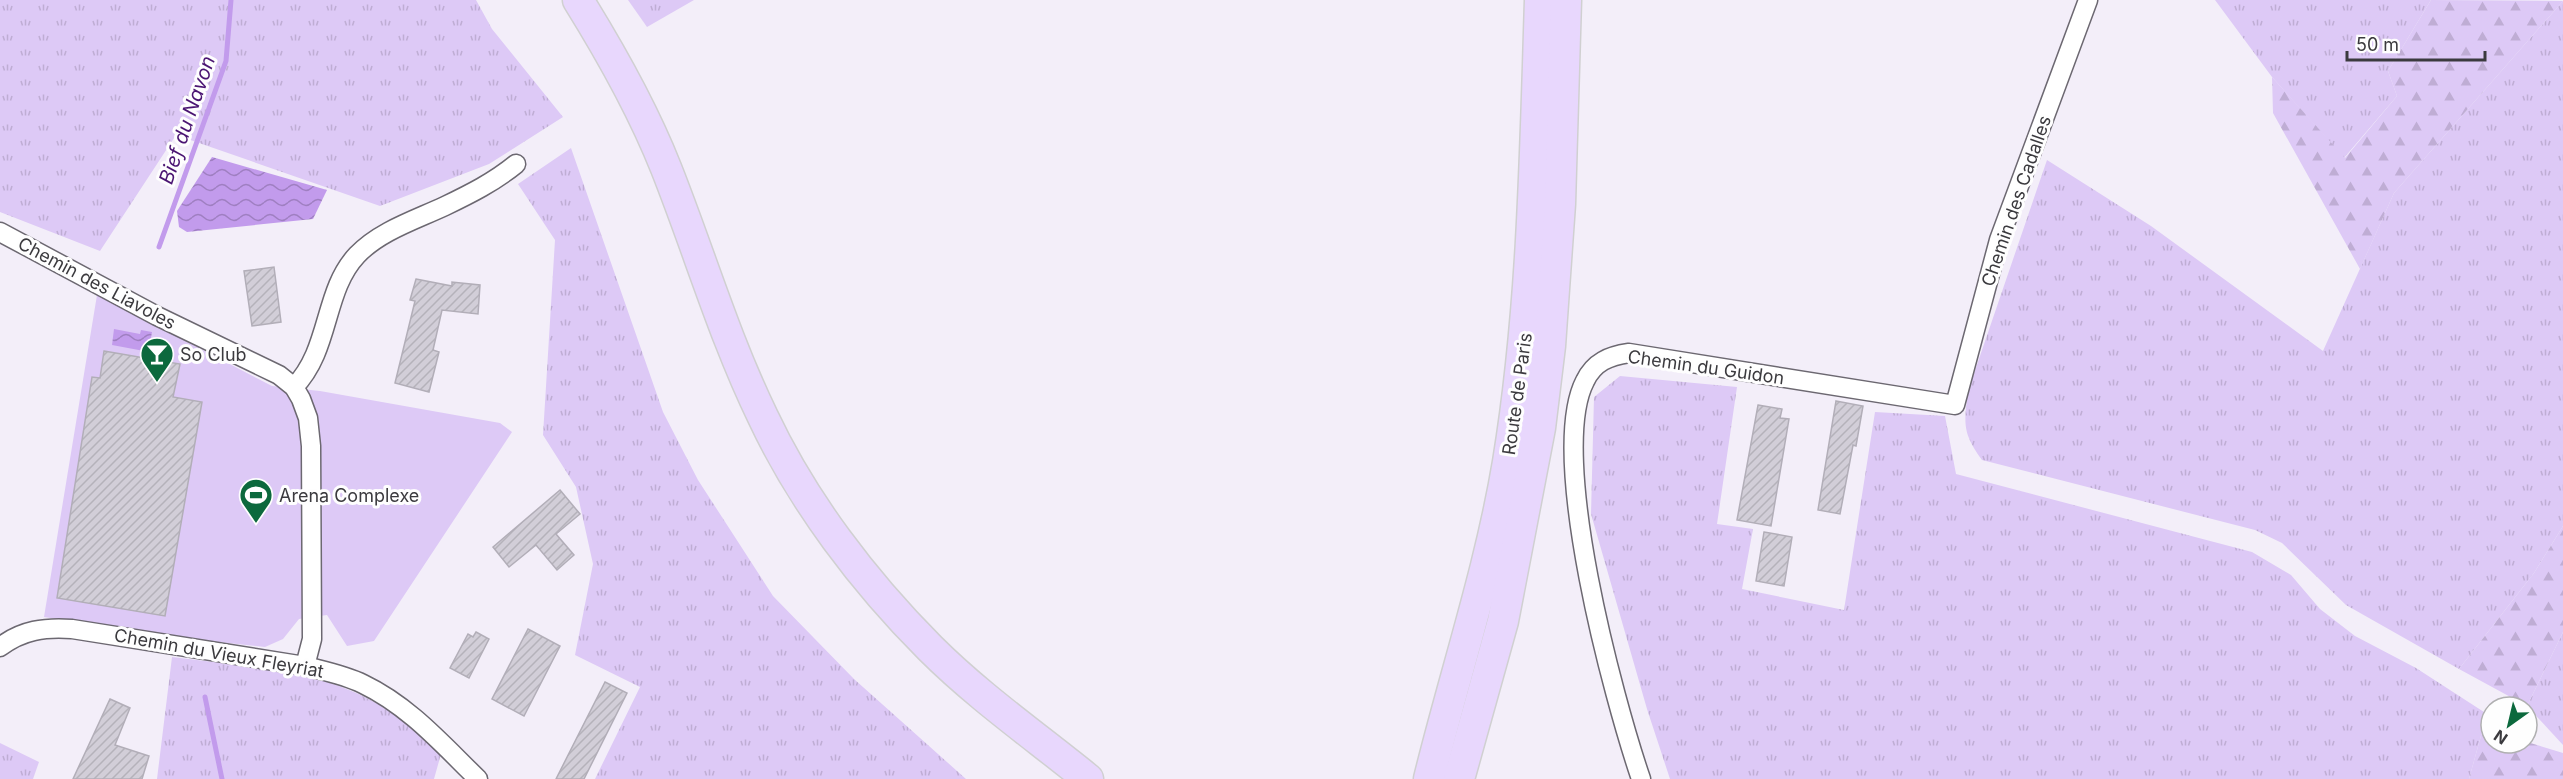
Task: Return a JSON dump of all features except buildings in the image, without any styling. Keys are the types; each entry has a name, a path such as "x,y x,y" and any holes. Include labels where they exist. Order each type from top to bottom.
{"main road":[{"path":"578,0 634,99 666,166 734,352 763,418 788,464 820,514 882,595 931,649 1088,779"},
{"name":"Route de Paris","path":"1429,779 1444,718 1475,615 1494,533 1508,462 1524,350 1533,221 1540,0"},
{"name":"Route de Paris","path":"1459,778 1503,621 1540,428 1550,346 1560,204 1566,0"}],"street":[{"name":"Chemin des Cadalles","path":"1954,405 2000,240 2088,0"},
{"path":"294,387 312,365 337,290 356,256 371,242 496,180 516,164"},
{"name":"Chemin des Liavoles","path":"0,232 157,316 261,364 294,387 308,418 311,446 312,639 305,666"},
{"name":"Chemin du Guidon","path":"1641,779 1600,629 1581,536 1574,484 1573,446 1579,394 1591,373 1611,356 1629,353 1954,405"},
{"name":"Chemin du Vieux Fleyriat","path":"0,647 26,632 49,628 72,629 305,666 362,683 407,711 478,779"}],"green space":[{"path":"0,0 476,0 492,29 563,117 489,164 380,206 176,135 100,251 0,212"},
{"path":"628,0 694,0 647,27"},
{"path":"2215,0 2431,0 2388,71 2397,96 2344,158 2272,77"},
{"path":"2431,0 2563,1 2394,193 2360,269 2273,113 2272,77 2345,158 2397,96 2388,71"},
{"path":"2563,1 2563,526 2534,573 2459,669 2346,605 2282,543 2255,530 1982,460 1971,442 1966,427 1968,391 2047,160 2151,226 2323,351 2394,193"},
{"path":"571,148 663,412 698,480 773,596 854,679 966,779 595,779 640,687 575,655 593,564 576,487 543,435 555,240 518,184"},
{"name":"Arena Complexe","path":"97,295 272,386 320,391 500,423 512,432 374,641 347,646 327,615 299,619 283,639 265,647 162,636 44,617"},
{"path":"1620,376 1737,387 1717,524 1753,529 1742,589 1844,610 1875,412 1945,416 1956,474 2252,552 2291,575 2320,609 2355,636 2416,668 2479,709 2479,743 2469,779 1670,779 1647,709 1591,514 1594,397"},
{"path":"2563,526 2563,632 2532,695 2507,695 2459,669 2534,573"},
{"path":"2563,632 2563,745 2539,719 2539,695 2532,695"},
{"path":"172,657 277,670 303,675 353,691 393,714 441,754 434,779 157,779"},
{"path":"0,743 39,762 33,779 0,779"},
{"path":"2479,743 2479,755 2539,755 2539,746 2563,753 2563,779 2469,779"}],"water":[{"path":"212,157 327,190 313,219 187,232 179,227 177,211"},
{"path":"114,329 140,334 141,330 152,332 150,343 146,342 144,351 112,345"}],"waterway":[{"name":"Bief du Navon","path":"159,247 226,61 231,0"},
{"name":"Bief du Navon","path":"205,697 222,779"}],"place":[{"name":"So Club","path":"157,383"},
{"name":"Arena Complexe","path":"256,524"}]}
